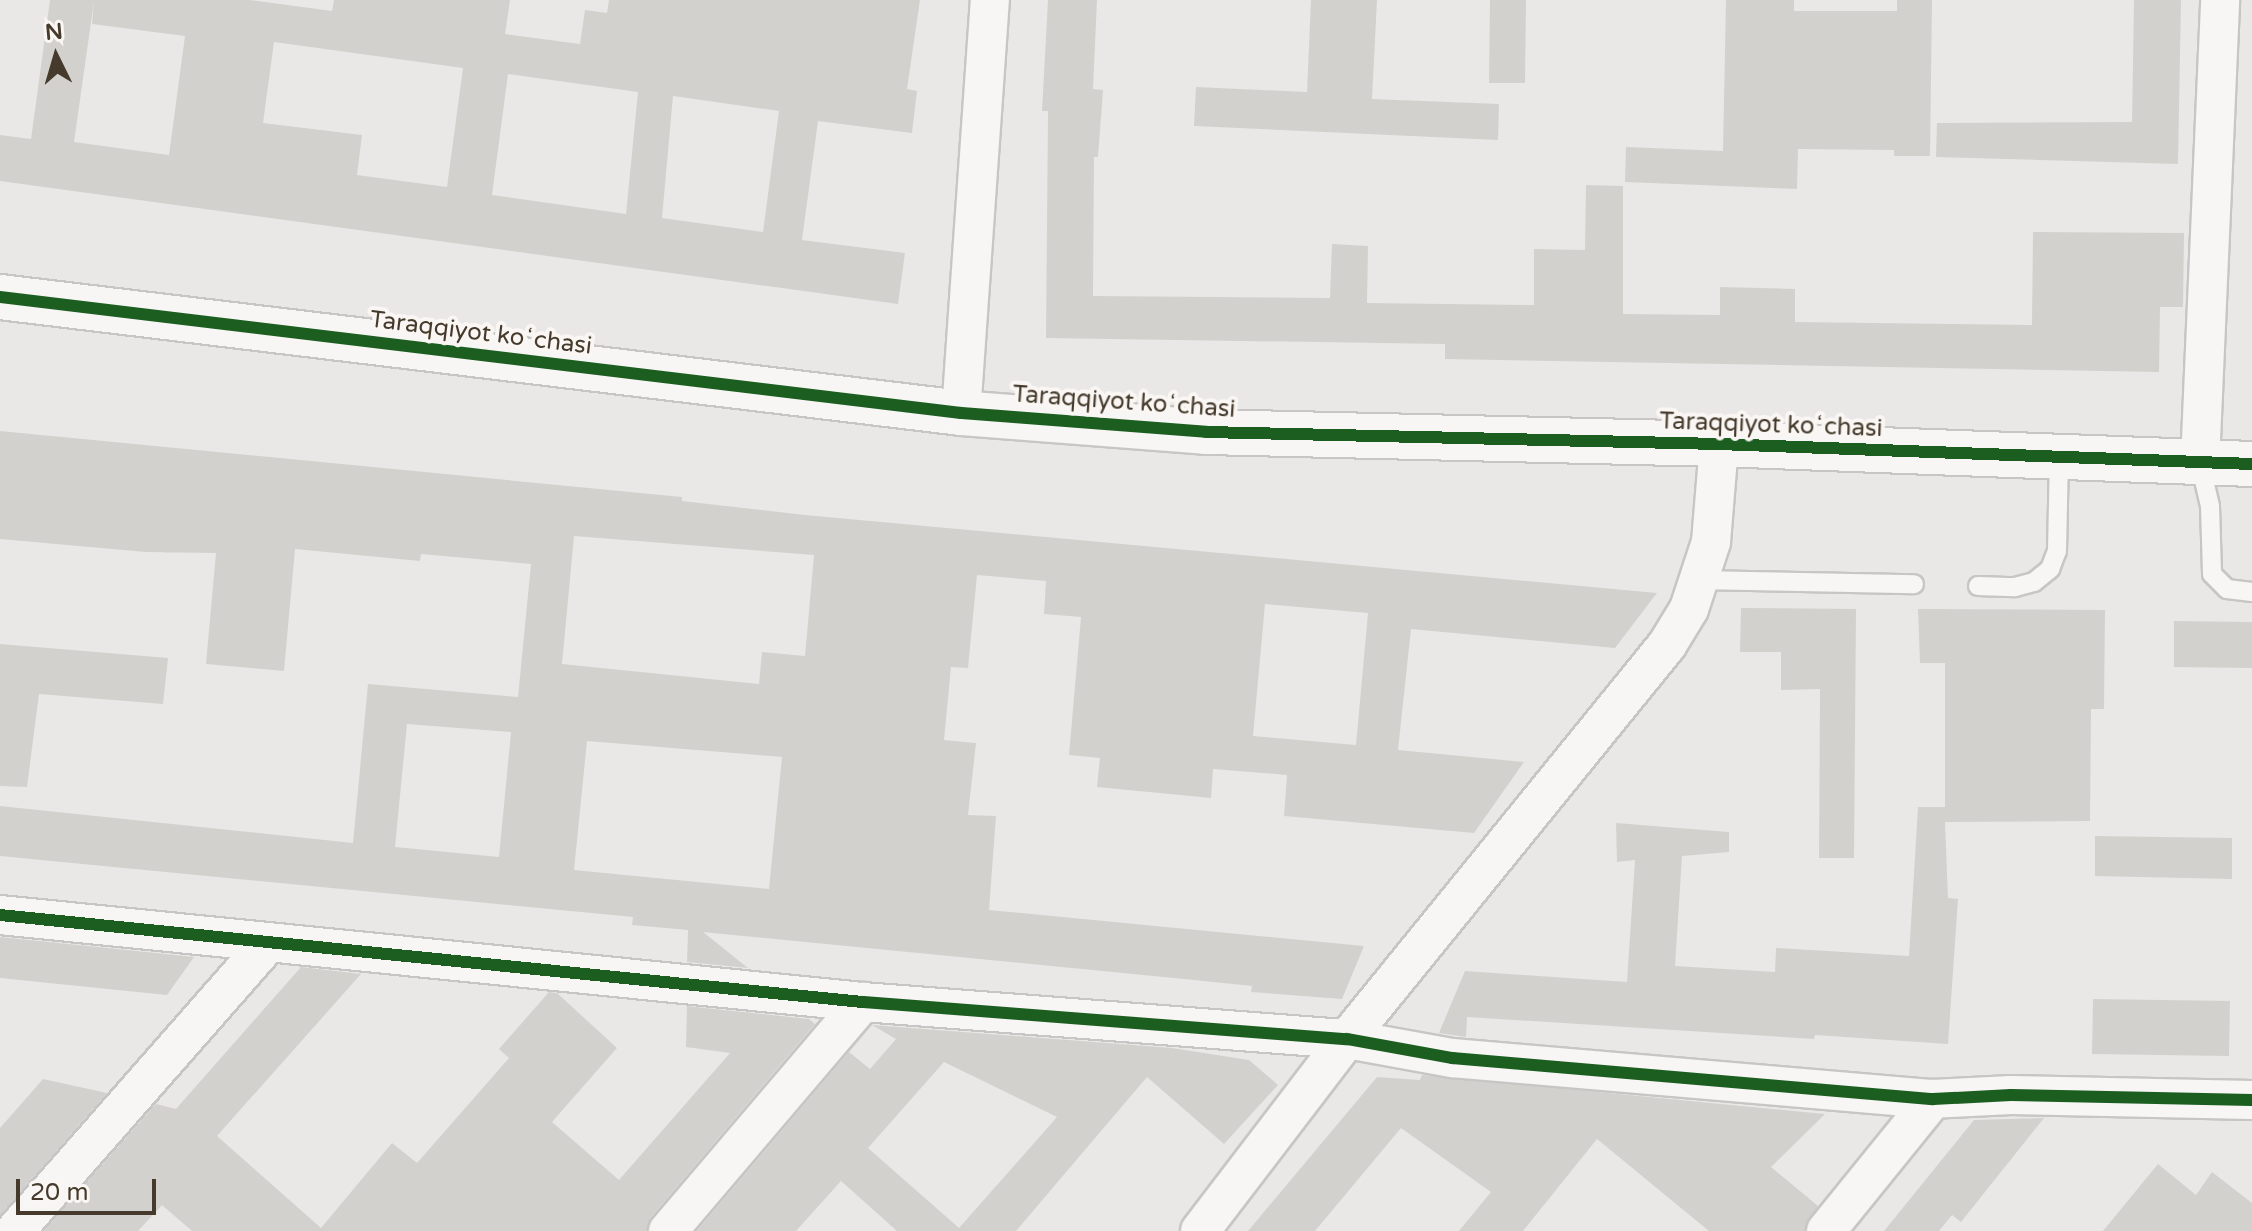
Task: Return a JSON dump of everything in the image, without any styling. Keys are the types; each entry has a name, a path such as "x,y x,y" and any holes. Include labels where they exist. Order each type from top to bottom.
{"street":[{"path":"961,413 990,0"},
{"path":"2200,463 2220,0"},
{"name":"Taraqqiyot koʻchasi","path":"0,297 961,413 1206,432 1719,444 2252,464"},
{"path":"1200,1231 1347,1039 1667,645 1689,609 1711,542 1719,444"},
{"path":"0,915 266,945 863,1002 1347,1039 1452,1058 1933,1099 2011,1095 2252,1100"},
{"path":"15,1231 266,945"},
{"path":"668,1231 863,1002"},
{"path":"1826,1231 1933,1099"}],"lane":[{"path":"1978,586 2015,587 2034,582 2050,569 2057,551 2059,457"},
{"path":"2200,463 2210,506 2208,554 2212,574 2227,589 2252,592"},
{"path":"1699,580 1914,584"}],"building":[{"path":"50,0 250,0 332,11 334,0 510,0 505,34 580,44 585,10 607,13 609,0 920,0 907,89 917,91 912,133 818,121 802,240 905,253 898,304 0,181 0,135 31,139","holes":["94,1 92,24 185,36 169,155 74,142","274,42 463,68 447,187 357,175 362,135 263,123","508,74 638,92 626,214 492,195","673,96 779,111 763,232 662,218"]},
{"path":"1048,0 1097,0 1093,89 1103,90 1098,157 1094,157 1093,296 1330,298 1332,244 1368,246 1367,303 1534,305 1534,249 1585,250 1586,185 1623,186 1623,314 1720,315 1720,287 1795,289 1795,322 2032,325 2033,232 2184,233 2183,307 2160,307 2159,372 1445,359 1445,344 1046,338 1048,111 1042,111"},
{"path":"1311,0 1377,0 1372,99 1499,104 1498,140 1194,126 1196,87 1307,92"},
{"path":"1490,0 1526,0 1525,83 1489,83"},
{"path":"1726,0 1794,0 1794,11 1897,11 1897,0 1932,0 1930,156 1894,156 1894,150 1798,149 1797,189 1625,182 1626,147 1723,151"},
{"path":"2134,0 2181,0 2178,164 1936,157 1937,123 2132,122"},
{"path":"0,431 682,497 682,501 805,515 1657,593 1615,648 1411,629 1398,750 1524,762 1474,833 1284,816 1287,775 1213,769 1211,798 1097,787 1100,758 1069,755 1081,617 1044,614 1046,581 977,575 968,668 951,667 944,740 976,743 968,815 996,816 989,910 1364,946 1342,999 1251,992 1252,986 703,932 748,968 687,962 688,930 632,925 633,917 0,856 0,806 353,843 368,684 518,697 531,564 421,554 420,561 295,549 284,671 206,664 216,553 146,552 0,539","holes":["574,536 814,555 805,656 762,652 759,684 562,664","1265,604 1368,613 1356,745 1253,736","407,724 511,732 499,857 395,847","587,741 782,757 769,889 574,870"]},
{"path":"1741,608 1856,609 1854,858 1819,858 1820,689 1781,690 1781,652 1740,652"},
{"path":"1918,609 2105,610 2104,709 2091,709 2090,821 1945,822 1948,898 1958,899 1948,1044 1815,1035 1814,1039 1467,1017 1466,1037 1439,1033 1465,971 1627,982 1635,860 1617,862 1616,823 1729,832 1729,852 1682,856 1675,966 1775,972 1776,948 1909,956 1918,807 1945,807 1945,663 1920,663"},
{"path":"2174,621 2252,622 2252,668 2174,667"},
{"path":"0,644 168,658 163,704 39,694 27,787 0,786"},
{"path":"2095,836 2232,838 2232,879 2095,876"},
{"path":"0,937 194,957 167,995 0,978"},
{"path":"301,967 361,974 217,1136 321,1228 392,1143 417,1163 509,1058 499,1049 549,992 557,993 617,1048 552,1122 619,1180 730,1053 686,1047 687,1006 809,1019 815,1024 651,1217 647,1231 192,1231 162,1205 138,1231 44,1231 156,1104 176,1109"},
{"path":"2093,999 2230,1001 2229,1056 2092,1054"},
{"path":"872,1025 1172,1048 1249,1060 1278,1085 1224,1144 1147,1077 1016,1231 897,1231 841,1181 796,1231 697,1231 849,1052 870,1069 896,1039","holes":["944,1062 1057,1117 959,1228 868,1148"]},
{"path":"1422,1075 1825,1114 1771,1167 1818,1206 1805,1231 1709,1231 1597,1139 1523,1231 1459,1231 1491,1192 1401,1128 1315,1231 1248,1231 1377,1077 1420,1080"},
{"path":"43,1079 107,1093 0,1215 0,1128"},
{"path":"2044,1118 1961,1222 1952,1215 1939,1231 1884,1231 1974,1120"},
{"path":"2158,1164 2196,1195 2212,1172 2252,1203 2252,1231 2103,1231"}],"cycle path":[{"path":"0,297 961,413 1206,432 1719,444 2252,464"},
{"path":"0,915 863,1002 1347,1039 1452,1058 1933,1099 2011,1095 2252,1100"}]}
